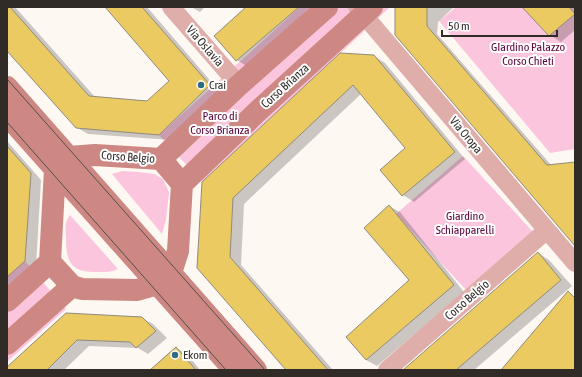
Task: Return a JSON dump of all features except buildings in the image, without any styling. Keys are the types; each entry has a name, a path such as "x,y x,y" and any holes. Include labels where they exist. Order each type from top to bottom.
{"street":[{"name":"Via Oslavia","path":"171,7 239,85"},
{"path":"160,159 239,85 327,7"},
{"name":"Corso Brianza","path":"182,184 364,10"},
{"name":"Via Oropa","path":"364,10 575,263"},
{"path":"7,87 62,163 164,278 256,370"},
{"path":"7,115 62,163"},
{"name":"Corso Belgio","path":"62,163 95,155 160,159 182,184"},
{"path":"62,163 53,196 50,262 72,286 82,289 137,290 164,278 178,251 182,184"},
{"name":"Corso Belgio","path":"388,370 547,230"},
{"path":"7,301 50,262"},
{"path":"164,278 234,370"},
{"path":"7,344 72,286"}],"green space":[{"name":"Parco di Corso Brianza","path":"300,7 390,7 202,182 159,135"},
{"name":"GIardino Palazzo Corso Chieti","path":"456,7 575,7 575,149 550,153 439,21"},
{"name":"Giardino Schiapparelli","path":"463,156 534,233 467,291 396,214"},
{"path":"122,171 154,174 163,179 169,192 166,220 162,234 112,174"},
{"path":"70,215 118,269 109,272 91,272 77,269 73,266 66,248 66,221"},
{"path":"25,261 66,309 7,362 7,277"}],"tram line":[{"path":"7,79 265,370"},
{"path":"7,122 226,370"}],"place":[{"name":"Crai","path":"201,85"},
{"name":"Ekom","path":"175,355"}]}
